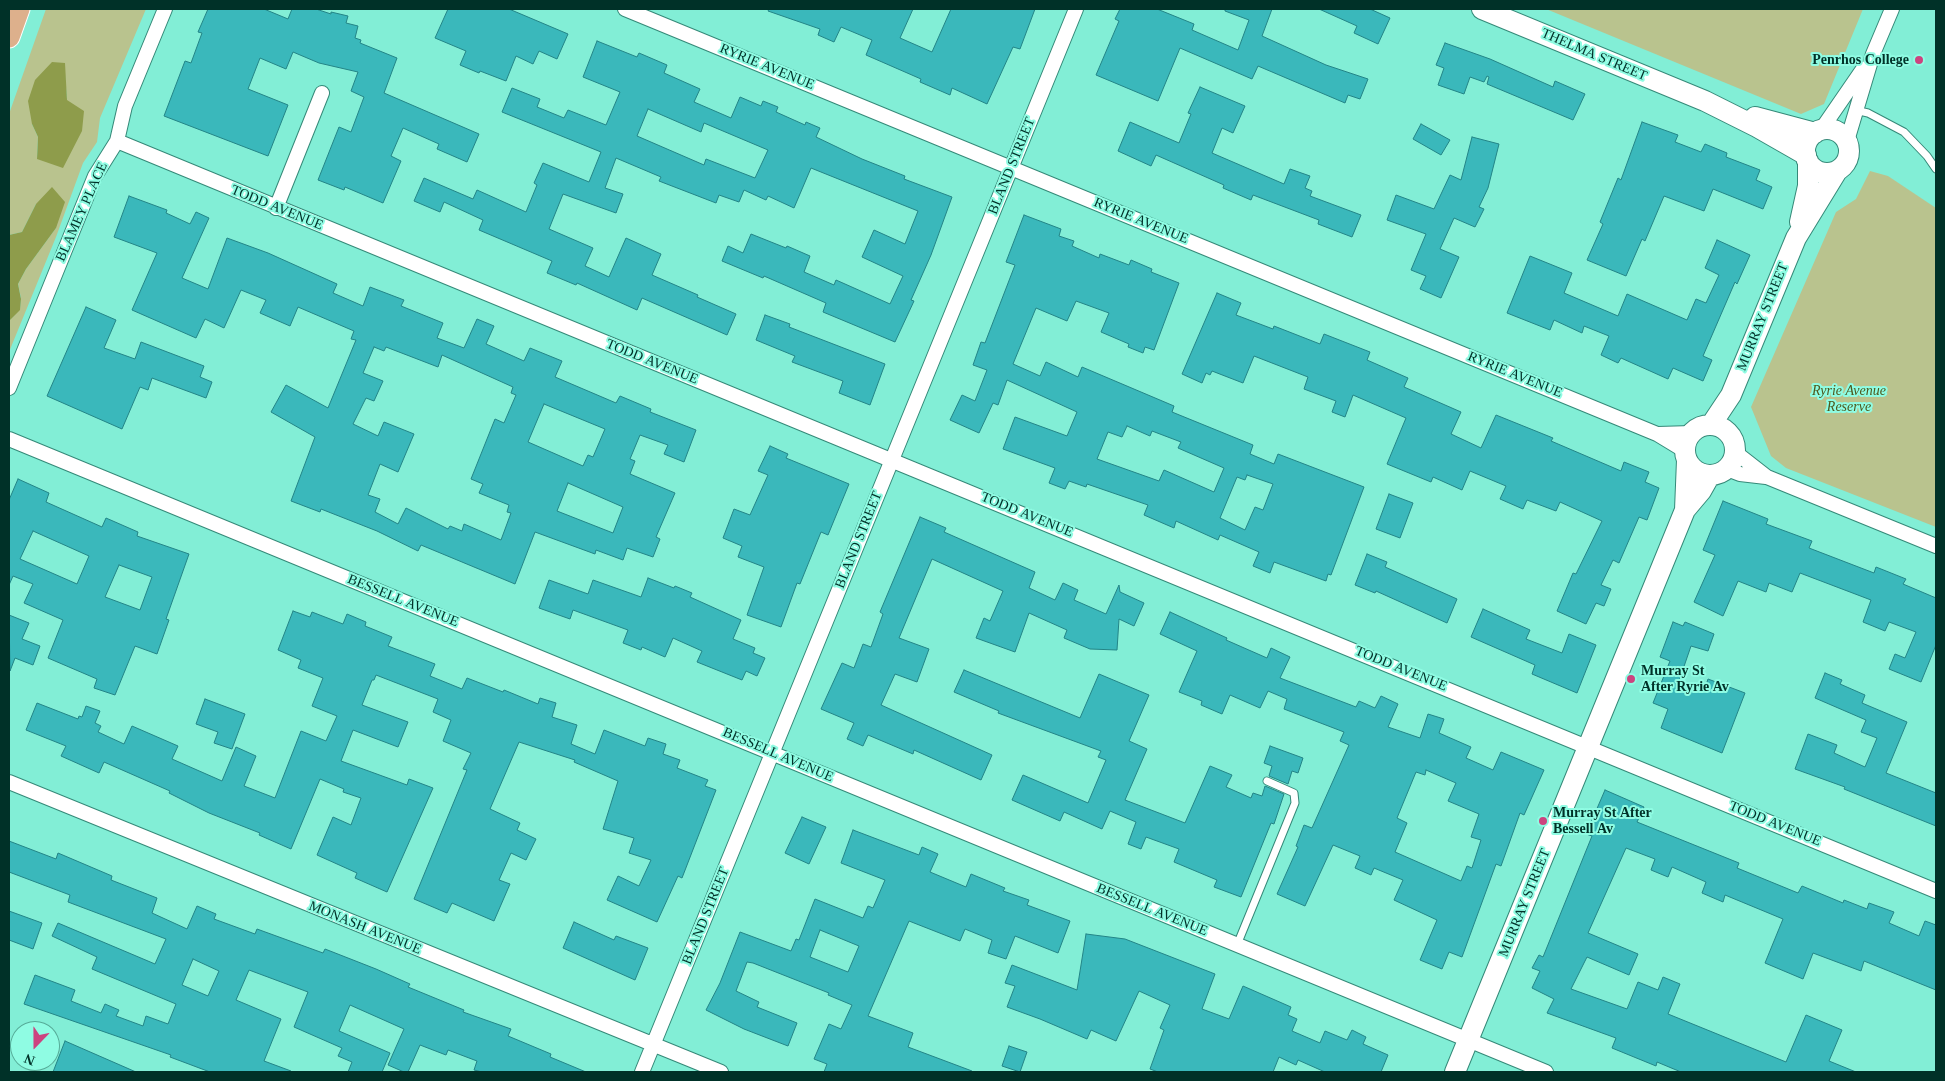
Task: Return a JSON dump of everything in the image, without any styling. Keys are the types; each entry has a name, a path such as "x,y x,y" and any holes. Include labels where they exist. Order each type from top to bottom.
{"main road":[{"path":"9,37 19,9"},
{"name":"THELMA STREET","path":"1482,9 1705,101 1757,127 1807,158"},
{"name":"THELMA STREET","path":"1705,101 1778,124 1818,132"},
{"path":"1828,129 1835,131 1842,135 1849,147 1847,161 1837,171 1824,173 1812,167 1807,158 1807,143 1818,132 1828,129"},
{"name":"MURRAY STREET","path":"1796,238 1808,186 1807,158"},
{"name":"MURRAY STREET","path":"1711,425 1731,395 1796,238 1837,171"},
{"name":"MURRAY STREET","path":"1729,433 1731,395"},
{"path":"1711,425 1721,427 1729,433 1734,442 1724,465 1701,474 1693,468 1688,448 1701,427 1711,425"},
{"name":"MURRAY STREET","path":"1685,510 1688,448"},
{"name":"MURRAY STREET","path":"1455,1072 1685,510 1724,465"}],"street":[{"name":"BLAMEY PLACE","path":"9,388 95,176 117,141 125,106 165,9"},
{"name":"RYRIE AVENUE","path":"625,9 1012,167 1688,448"},
{"name":"BLAND STREET","path":"642,1072 1076,9"},
{"path":"1846,141 1873,54 1892,9"},
{"path":"1818,132 1873,54"},
{"path":"276,208 322,93"},
{"name":"TODD AVENUE","path":"117,141 276,208 1590,746 1936,891"},
{"name":"RYRIE AVENUE","path":"1657,434 1688,448"},
{"name":"BESSELL AVENUE","path":"9,439 1546,1072"},
{"path":"1724,465 1767,477 1936,546"},
{"name":"MONASH AVENUE","path":"9,782 721,1072"}],"lane":[{"path":"1855,110 1868,113 1904,132 1927,156 1936,169"},
{"path":"1237,945 1295,803 1294,793 1268,780"}],"green space":[{"path":"46,9 146,9 100,118 97,142 83,163 56,237 9,352 9,321 20,309 21,298 18,284 26,269 56,228 36,204 22,232 9,235 9,114","holes":["64,63 67,100 37,159 38,137 32,124"]},
{"path":"1546,9 1863,9 1824,104 1801,114"},
{"path":"52,62 65,63 67,100 84,111 82,131 63,168 37,159 38,137 32,124 28,101 35,80"},
{"name":"Ryrie Avenue Reserve","path":"1870,171 1888,176 1936,208 1936,527 1786,468 1771,456 1751,407 1836,212 1856,199"},
{"path":"52,187 65,202 56,228 26,269 18,284 21,299 20,310 9,321 9,235 22,232 36,204"}],"building":[{"path":"208,9 264,9 288,19 292,9 316,9 331,14 331,12 348,16 346,23 358,26 355,38 361,40 360,43 397,58 384,93 479,134 467,162 437,149 439,144 403,128 391,156 401,161 383,203 345,187 344,190 318,180 339,127 351,132 364,97 351,91 358,72 319,63 293,52 286,69 260,58 248,89 288,105 268,156 164,116 185,61 191,63 202,33 198,32"},
{"path":"448,9 509,9 568,34 557,59 539,51 533,64 516,56 506,81 460,65 466,51 435,38"},
{"path":"769,9 913,9 900,38 932,52 951,9 1035,9 1020,49 1013,47 987,104 952,88 950,95 920,82 921,79 866,55 872,40 841,27 834,42 818,35 820,29 768,11"},
{"path":"1120,9 1157,9 1194,24 1192,30 1238,50 1249,20 1225,11 1225,9 1272,9 1262,36 1326,65 1368,79 1360,99 1348,95 1345,103 1258,66 1252,79 1180,48 1158,101 1096,75 1119,21 1115,19"},
{"path":"1319,9 1370,9 1390,18 1378,44 1354,33 1357,26"},
{"path":"597,41 637,57 639,53 667,65 664,73 700,89 694,102 731,118 740,97 761,106 763,101 778,107 776,112 805,125 806,122 820,128 816,137 862,159 905,176 904,179 952,197 931,255 911,300 914,301 895,342 823,312 826,303 764,276 763,278 722,261 728,246 743,253 751,234 810,256 804,272 834,285 836,280 890,304 903,276 862,257 874,230 905,244 918,211 811,168 794,208 768,196 766,200 744,190 739,202 719,195 716,203 659,181 661,177 616,158 605,188 623,194 616,213 563,194 549,229 593,248 585,266 609,277 626,238 661,254 652,275 736,314 727,335 642,298 637,310 577,283 576,285 547,273 552,261 479,230 483,220 444,202 440,212 414,201 424,178 473,199 477,190 526,212 537,185 534,183 543,163 589,182 601,152 502,112 512,88 540,99 537,107 564,118 568,110 606,125 620,92 583,77","holes":["648,109 701,132 704,123 768,150 755,178 706,159 704,165 637,136"]},
{"path":"1445,43 1490,59 1553,87 1555,81 1585,94 1573,120 1487,84 1489,77 1487,76 1484,82 1470,77 1464,94 1438,85 1444,68 1436,65"},
{"path":"1200,87 1245,106 1233,133 1222,128 1212,153 1284,184 1290,169 1310,176 1305,188 1312,191 1310,196 1361,215 1352,237 1318,224 1319,220 1253,195 1251,200 1223,188 1224,185 1156,155 1151,166 1118,151 1130,122 1179,143 1191,114 1188,113"},
{"path":"1642,122 1678,135 1675,142 1701,152 1705,144 1727,153 1726,157 1760,170 1756,180 1772,187 1763,209 1713,189 1704,211 1664,196 1645,241 1642,239 1626,276 1587,260 1603,224 1600,222 1618,178 1621,180"},
{"path":"1421,124 1450,140 1441,155 1413,139"},
{"path":"1472,137 1499,144 1488,188 1479,207 1484,209 1475,227 1454,218 1440,249 1459,257 1441,298 1420,289 1426,276 1411,270 1426,234 1387,220 1396,195 1434,209 1450,175 1461,180"},
{"path":"129,196 167,210 166,213 190,224 196,212 209,218 182,278 208,289 227,238 268,253 337,284 333,293 363,306 370,287 404,300 401,306 443,323 437,338 464,348 477,319 494,326 486,344 524,361 530,348 562,361 555,377 616,403 620,396 651,409 650,412 696,430 684,462 664,454 668,445 640,435 630,459 635,461 630,474 675,493 656,537 660,539 653,557 627,548 623,560 596,550 595,554 535,532 515,584 421,545 418,551 377,531 321,509 320,512 291,501 315,437 271,412 286,385 328,408 356,340 351,339 354,331 298,307 290,326 260,313 266,300 241,290 224,328 205,319 196,338 132,310 157,253 114,237","holes":["374,347 384,351 386,347 438,367 442,355 513,387 511,393 516,395 504,423 495,419 471,479 483,484 479,493 509,505 507,512 511,513 501,540 464,524 462,531 450,526 448,529 406,508 398,524 375,512 380,499 368,495 380,464 398,472 414,434 384,422 378,436 353,424 366,398 374,401 383,381 363,373","544,404 605,429 593,457 588,455 583,466 528,442","568,483 623,507 613,533 557,511"]},
{"path":"1024,215 1061,229 1059,236 1074,241 1072,246 1099,258 1100,254 1129,265 1131,260 1152,269 1151,272 1179,283 1154,350 1145,347 1143,353 1128,347 1129,344 1101,332 1109,313 1076,301 1067,321 1036,308 1013,364 1040,376 1046,362 1078,377 1082,367 1174,406 1172,412 1253,445 1250,454 1274,464 1278,454 1364,487 1331,575 1328,574 1326,581 1274,562 1270,573 1253,566 1259,552 1220,535 1218,540 1176,521 1174,528 1144,515 1148,505 1087,484 1086,487 1069,481 1065,489 1049,483 1055,468 1003,449 1015,417 1067,436 1077,412 1007,380 998,405 993,403 979,433 950,420 962,395 975,401 987,370 973,365 981,342 985,343 1015,265 1006,262","holes":["1127,426 1150,436 1152,431 1181,442 1178,448 1224,468 1214,492 1164,470 1159,481 1097,459 1108,432 1122,437","1247,475 1273,484 1263,510 1255,507 1245,530 1220,518 1237,477 1245,480"]},
{"path":"1717,240 1750,255 1737,284 1735,282 1703,356 1712,360 1703,381 1673,368 1668,379 1621,358 1618,363 1601,355 1609,336 1584,326 1582,333 1554,320 1550,330 1507,313 1530,256 1572,273 1564,293 1618,316 1627,294 1687,320 1696,299 1706,303 1719,275 1705,268"},
{"path":"1217,293 1241,303 1236,315 1273,329 1274,326 1320,344 1324,334 1370,352 1367,360 1408,378 1404,387 1461,412 1451,434 1481,448 1496,415 1553,438 1551,441 1621,471 1624,462 1649,472 1645,482 1659,488 1647,520 1639,517 1619,563 1613,560 1601,585 1611,589 1604,606 1596,603 1586,624 1557,611 1573,573 1576,574 1602,521 1560,502 1556,511 1527,500 1523,509 1500,499 1506,486 1470,471 1462,490 1433,477 1431,482 1387,464 1406,418 1353,395 1345,417 1332,412 1336,401 1304,389 1308,377 1254,356 1243,383 1212,371 1210,375 1206,373 1202,383 1182,374"},
{"path":"86,307 116,320 104,348 135,359 141,342 204,366 200,377 212,382 206,398 152,378 148,390 140,387 122,429 47,396"},
{"path":"765,315 790,324 789,327 885,364 870,405 839,393 843,381 792,362 795,356 756,340"},
{"path":"770,446 788,454 786,458 849,484 828,535 821,532 800,584 797,583 781,627 747,615 764,567 738,557 742,546 723,538 734,509 750,515 768,475 758,471"},
{"path":"18,479 49,493 46,502 102,527 106,518 138,532 137,536 189,554 166,619 169,620 157,654 135,646 115,695 94,688 97,679 48,658 63,620 24,603 33,584 13,576 9,585 9,500","holes":["33,531 89,556 77,584 20,559","119,565 152,577 140,610 105,597"]},
{"path":"1389,494 1413,503 1400,538 1376,529"},
{"path":"1723,501 1768,519 1766,524 1812,541 1809,548 1874,573 1876,567 1906,579 1903,584 1936,598 1936,645 1921,682 1889,669 1895,654 1905,658 1916,632 1889,622 1885,631 1863,622 1871,600 1800,573 1792,592 1769,583 1766,592 1738,581 1723,616 1694,602 1715,555 1703,550"},
{"path":"920,517 946,528 944,532 1035,572 1029,588 1055,600 1063,583 1078,590 1074,600 1106,614 1119,585 1120,592 1144,603 1134,626 1119,619 1117,650 1090,649 1064,638 1067,630 1029,613 1015,652 976,638 984,618 990,621 1003,591 932,559 899,638 929,649 917,682 895,674 881,705 992,755 981,780 914,750 913,754 868,735 863,746 847,739 854,723 821,709 842,663 854,668 863,644 871,647 883,614 880,612"},
{"path":"1367,554 1387,562 1385,567 1457,599 1447,623 1376,591 1375,593 1355,585"},
{"path":"648,578 692,593 690,597 741,620 733,639 755,648 753,653 765,658 757,676 746,671 742,680 697,662 702,651 673,638 665,657 642,647 641,650 623,643 628,630 573,610 570,619 539,608 549,580 588,594 593,580 641,597"},
{"path":"1483,609 1530,630 1526,639 1562,653 1569,634 1596,645 1577,693 1532,674 1535,665 1471,637"},
{"path":"293,611 310,617 312,612 343,624 347,614 366,622 365,626 392,637 388,646 435,664 430,676 462,689 467,678 538,704 540,698 556,703 552,717 577,725 571,744 595,754 604,730 645,746 648,738 666,744 663,754 680,760 677,768 708,780 705,786 716,790 682,878 678,876 657,922 607,900 618,876 639,886 651,860 629,853 634,838 603,829 618,781 574,762 575,760 519,742 490,809 520,823 517,830 536,839 526,860 511,853 499,880 510,884 494,921 452,903 447,913 414,899 467,770 463,769 471,753 443,741 451,720 433,712 438,699 376,675 374,680 372,680 362,705 408,722 398,747 353,730 341,761 407,785 409,779 433,788 387,892 355,878 357,873 317,855 333,817 351,825 361,798 343,792 344,789 320,779 291,849 259,835 260,833 209,813 169,793 170,791 104,762 99,773 61,756 66,746 26,730 37,703 78,719 79,716 82,717 86,706 100,711 95,723 101,726 98,732 124,744 132,726 178,746 172,759 222,781 236,747 256,756 244,786 275,798 301,731 326,741 337,716 312,706 323,678 298,668 301,660 278,650"},
{"path":"1170,612 1267,658 1271,648 1290,657 1280,678 1356,707 1359,701 1375,708 1381,696 1398,704 1388,727 1420,738 1428,714 1444,719 1439,733 1471,747 1466,758 1493,770 1501,752 1544,770 1524,815 1520,813 1501,866 1496,864 1462,957 1449,952 1442,969 1420,960 1437,920 1394,900 1403,880 1374,868 1371,875 1355,868 1360,856 1333,845 1305,906 1277,894 1298,847 1296,846 1304,825 1312,828 1349,745 1340,741 1344,732 1284,709 1287,699 1268,691 1260,708 1230,695 1222,714 1201,705 1202,701 1179,692 1197,651 1160,634","holes":["1426,770 1456,783 1448,801 1479,814 1471,837 1481,840 1472,868 1467,866 1461,881 1395,852 1407,823 1397,818 1416,772 1425,775"]},
{"path":"9,615 29,623 22,639 40,646 33,665 15,658 10,671"},
{"path":"1673,622 1683,626 1685,622 1714,634 1708,651 1691,646 1679,681 1704,691 1708,679 1745,693 1722,753 1661,728 1668,709 1653,703 1670,661 1660,657"},
{"path":"964,670 1080,718 1099,674 1149,695 1129,741 1147,749 1125,800 1185,823 1210,766 1232,775 1226,787 1251,798 1253,793 1262,796 1265,786 1284,794 1274,824 1271,823 1241,897 1214,887 1217,880 1174,862 1179,849 1146,837 1141,849 1128,844 1136,822 1110,811 1102,829 1064,812 1060,821 1012,800 1023,775 1088,803 1106,760 1098,757 1101,751 998,713 999,711 954,692"},
{"path":"1825,673 1842,680 1840,684 1865,695 1862,703 1907,722 1886,773 1936,793 1936,826 1844,789 1845,787 1795,769 1808,734 1837,745 1834,753 1865,767 1877,738 1861,732 1866,720 1815,698"},
{"path":"205,699 245,714 232,749 214,743 218,732 196,724"},
{"path":"1270,746 1303,758 1298,773 1292,771 1288,784 1269,776 1272,766 1264,763"},
{"path":"1605,790 1644,807 1637,822 1739,863 1737,868 1798,893 1802,886 1843,903 1844,900 1867,909 1869,903 1894,912 1889,923 1919,936 1925,921 1936,925 1936,990 1864,961 1861,971 1813,953 1803,979 1765,963 1783,919 1725,895 1723,902 1702,893 1706,882 1672,867 1668,877 1651,870 1655,859 1626,848 1588,933 1638,954 1629,975 1587,957 1571,989 1627,1009 1638,982 1658,990 1663,977 1680,984 1668,1014 1786,1062 1806,1015 1842,1030 1829,1061 1856,1072 1681,1072 1657,1062 1656,1066 1612,1048 1616,1038 1547,1013 1554,999 1532,988 1540,971 1532,968 1539,955 1543,957 1592,836 1586,834"},
{"path":"802,817 826,827 809,864 785,853"},
{"path":"853,830 919,855 922,847 938,854 930,872 966,887 971,874 1005,888 1003,891 1029,900 1027,905 1070,921 1058,953 1015,936 1006,959 988,953 992,940 965,929 960,941 909,921 868,1016 913,1033 908,1047 972,1072 824,1072 827,1064 814,1059 829,1024 841,1029 852,1005 828,995 829,993 753,963 747,962 736,991 759,1002 757,1007 797,1023 788,1046 744,1029 706,1010 720,983 740,932 791,951 796,939 799,940 815,899 863,918 868,906 873,908 885,880 841,863","holes":["820,930 859,946 848,972 810,957"]},
{"path":"9,841 56,859 58,853 112,876 111,880 157,898 152,913 187,929 197,906 216,914 214,919 255,934 257,929 323,953 325,949 410,984 408,987 464,1010 463,1012 511,1029 508,1036 551,1054 550,1057 586,1072 482,1072 474,1070 477,1061 448,1050 446,1055 420,1045 408,1072 404,1072 388,1065 404,1029 350,1005 339,1031 390,1053 382,1072 348,1072 352,1062 338,1056 342,1048 294,1027 308,992 249,970 236,1000 281,1019 264,1061 291,1072 210,1072 170,1057 171,1055 24,1004 35,975 75,990 71,1001 101,1013 105,1004 119,1010 116,1016 143,1026 146,1016 168,1024 176,1004 92,969 97,957 52,936 58,923 155,964 166,939 68,902 70,895 9,872","holes":["193,959 219,971 208,996 182,985"]},
{"path":"9,911 42,923 33,949 9,940"},
{"path":"574,922 614,940 616,936 648,948 635,980 563,948"},
{"path":"1086,934 1125,939 1215,974 1202,1009 1229,1019 1243,986 1291,1007 1288,1015 1297,1019 1292,1031 1320,1043 1325,1031 1347,1040 1352,1030 1366,1037 1363,1044 1388,1055 1381,1072 1325,1072 1298,1060 1296,1065 1279,1057 1273,1072 1158,1072 1150,1069 1164,1030 1160,1028 1170,1005 1139,991 1116,1041 1091,1030 1087,1039 1007,1007 1015,986 1005,983 1012,965 1077,990"},
{"path":"65,1041 136,1072 53,1072 60,1071 60,1054"},
{"path":"1009,1046 1027,1052 1020,1072 1002,1066"}],"place":[{"name":"Penrhos College","path":"1919,60"},
{"name":"Murray St After Ryrie Av","path":"1631,679"},
{"name":"Murray St After Bessell Av","path":"1543,821"}]}
